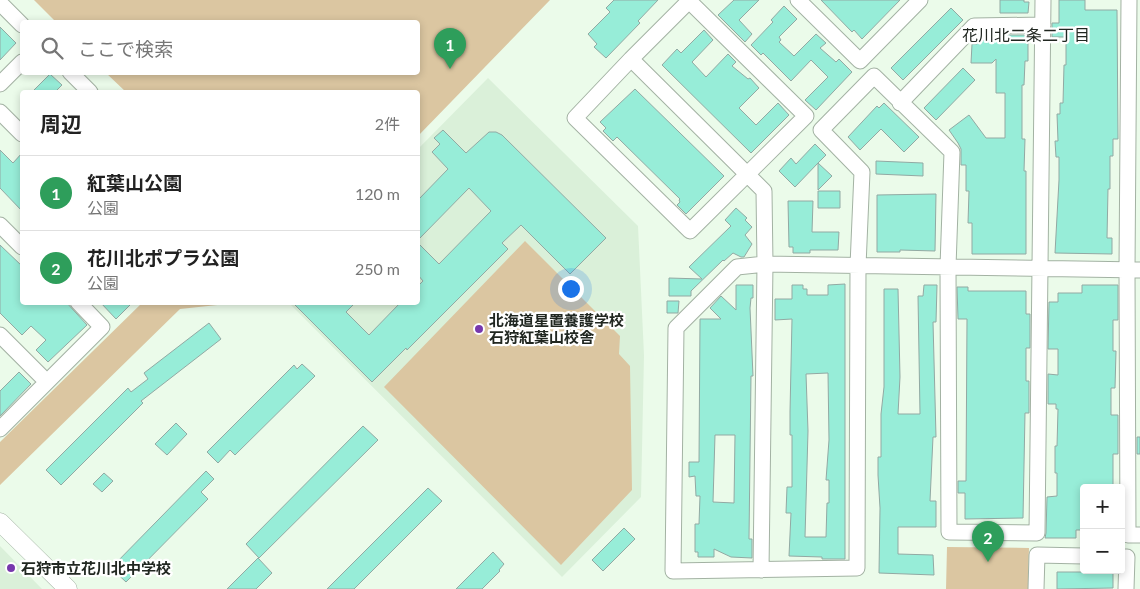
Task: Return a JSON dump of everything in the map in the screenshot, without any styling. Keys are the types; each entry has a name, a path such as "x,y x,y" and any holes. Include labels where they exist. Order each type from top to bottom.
{"street":[{"path":"798,0 860,61 915,2"},
{"path":"1043,0 1043,25 1040,269 1037,533 949,532 948,267 952,152 874,76 821,130 862,172 858,266 858,568 673,571 676,328 737,267 765,264 858,266 948,267 1040,269 1133,270"},
{"path":"1129,0 1133,270 1128,535 1140,535"},
{"path":"689,1 806,116 690,231 575,118 689,1"},
{"path":"0,3 20,23"},
{"path":"900,102 974,26 1043,25"},
{"path":"631,59 764,191 762,570"},
{"path":"0,84 20,64"},
{"path":"73,75 88,90"},
{"path":"0,112 20,132"},
{"path":"0,224 20,245"},
{"path":"0,429 102,327 81,305"},
{"path":"0,335 48,382"},
{"path":"0,522 68,589"},
{"path":"1036,589 1037,555 1080,556"},
{"path":"1125,557 1127,557 1126,589"}],"shaded area":[{"path":"34,0 550,0 420,134 420,90 124,90 108,75 420,75 420,20 54,20"},
{"name":"北海道星置養護学校 石狩紅葉山校舎","path":"488,78 638,226 644,355 641,497 562,577 291,305 420,305 420,147"},
{"path":"525,241 620,336 619,354 630,366 632,490 561,565 384,387"},
{"path":"140,305 217,305 180,309 0,485 0,442"},
{"name":"石狩市立花川北中学校","path":"0,546 42,589 0,589"},
{"path":"947,547 1029,548 1028,589 946,589"}],"building":[{"path":"614,0 658,0 638,21 640,23 606,58 594,47 597,44 588,34 610,12 606,8"},
{"path":"734,0 759,0 739,20 752,34 745,42 718,15"},
{"path":"821,0 900,0 862,39 854,30 852,32"},
{"path":"1000,0 1024,0 1024,2 1029,2 1028,13 1000,13"},
{"path":"1059,0 1085,0 1085,10 1117,10 1118,139 1113,139 1113,156 1110,156 1110,189 1108,189 1107,238 1112,238 1112,254 1055,253 1059,157 1056,157 1055,141 1058,141 1057,114 1060,114 1060,103 1063,103 1064,65 1066,65 1066,37 1052,37 1052,23 1059,23"},
{"path":"784,6 797,19 779,37 781,40 779,42 794,56 816,34 826,43 820,48 836,62 839,59 852,72 816,110 805,100 828,77 811,60 791,81 763,53 761,55 751,45 773,22 771,20"},
{"path":"951,8 963,20 903,80 891,68"},
{"path":"0,27 16,43 0,60"},
{"path":"704,30 713,40 692,62 706,77 728,54 736,62 732,66 748,79 750,78 759,88 739,108 756,125 778,103 789,115 751,153 662,65 677,49 681,53"},
{"path":"1008,35 1028,35 1028,61 1025,61 1024,85 1022,85 1022,139 1025,139 1024,171 1026,171 1026,254 972,254 972,223 968,223 969,191 966,191 966,165 961,165 961,149 949,130 969,115 986,138 1005,138 1005,93 996,93 996,59 992,63 971,63 972,44 977,44 977,40 1008,41"},
{"path":"963,68 975,80 936,120 924,108"},
{"path":"49,75 62,85 57,90 34,90"},
{"path":"635,89 724,176 686,214 677,205 680,199 617,137 613,141 603,131 606,128 600,122"},
{"path":"884,103 919,137 904,152 881,129 860,150 848,137 877,106 879,108"},
{"path":"443,130 466,153 489,132 496,132 502,135 606,238 570,274 521,225 502,243 508,249 407,350 406,348 372,382 295,305 353,305 346,312 369,335 398,305 420,305 420,284 423,281 420,277 420,245 439,264 491,211 469,188 420,238 420,198 448,169 432,152 440,144 434,138"},
{"path":"815,144 826,155 795,187 779,171 791,158 796,164"},
{"path":"0,150 13,163 20,155 20,209 0,188"},
{"path":"876,161 923,163 923,176 876,174"},
{"path":"818,163 832,176 818,190"},
{"path":"818,191 840,191 840,208 818,208"},
{"path":"936,194 935,251 900,250 900,252 877,252 877,195"},
{"path":"788,201 813,201 812,232 839,232 838,250 810,250 810,253 793,253 793,247 789,247"},
{"path":"736,208 747,218 745,220 752,227 745,235 752,244 744,257 733,253 723,260 691,291 691,296 669,296 669,278 702,279 689,267 731,226 725,220"},
{"path":"0,245 20,264 20,305 69,305 87,325 48,362 36,350 46,340 31,326 22,335 0,313"},
{"path":"845,284 845,559 789,556 791,513 786,513 787,487 792,487 790,412 792,319 775,320 775,299 792,299 792,285 803,285 803,289 807,289 807,295 828,295 828,285","holes":["828,373 829,440 826,480 829,480 829,503 827,503 826,537 805,537 808,431 806,374"]},
{"path":"736,285 753,285 753,298 751,298 750,308 753,376 751,376 749,539 752,539 752,558 731,557 714,549 714,557 698,557 698,552 695,552 695,524 699,524 700,496 696,496 695,476 689,477 689,462 699,462 700,319 721,319 710,308 721,296 736,310","holes":["715,435 735,435 734,503 713,502"]},
{"path":"924,285 937,285 936,322 933,322 936,437 933,437 930,501 936,501 936,527 898,527 898,554 933,555 934,575 879,573 880,508 878,457 881,457 881,414 884,387 884,289 898,289 900,377 898,414 920,414 918,296 923,296"},
{"path":"1082,285 1118,285 1118,320 1113,320 1113,351 1116,351 1115,388 1111,388 1111,415 1118,415 1118,454 1113,454 1113,484 1080,484 1080,530 1076,530 1076,538 1045,538 1047,497 1057,496 1055,446 1057,446 1058,409 1056,409 1056,404 1048,404 1048,374 1058,375 1058,349 1048,349 1049,302 1058,302 1058,293 1082,293"},
{"path":"957,287 968,287 968,291 1026,291 1026,314 1030,314 1030,348 1026,348 1026,381 1029,381 1029,413 1025,413 1023,518 965,519 965,493 958,493 958,481 966,481 967,319 958,319"},
{"path":"667,301 679,301 678,313 667,313"},
{"path":"103,305 130,305 116,319"},
{"path":"209,323 221,339 141,401 143,403 61,485 46,470 128,388 131,392 148,379 144,373"},
{"path":"302,364 315,376 235,455 230,450 218,463 207,452 294,365 297,369"},
{"path":"19,372 31,384 0,416 0,391"},
{"path":"176,423 187,434 167,455 155,444"},
{"path":"363,426 378,440 259,558 246,544"},
{"path":"1137,437 1140,437 1140,454 1137,454"},
{"path":"206,471 214,479 201,492 208,499 126,582 111,568"},
{"path":"104,473 113,481 102,492 93,484"},
{"path":"428,488 442,501 354,589 327,589"},
{"path":"624,528 635,539 603,571 592,560"},
{"path":"493,552 504,564 500,571 482,589 456,589"},
{"path":"258,558 272,573 256,589 227,589"},
{"path":"1057,572 1113,574 1113,588 1057,589"}],"place":[{"name":"紅葉山公園","path":"450,69"},
{"name":"北海道星置養護学校 石狩紅葉山校舎","path":"479,329"},
{"name":"花川北ポプラ公園","path":"988,562"},
{"name":"石狩市立花川北中学校","path":"11,568"}],"district":[{"name":"花川北二条二丁目","path":"1026,34"}]}
